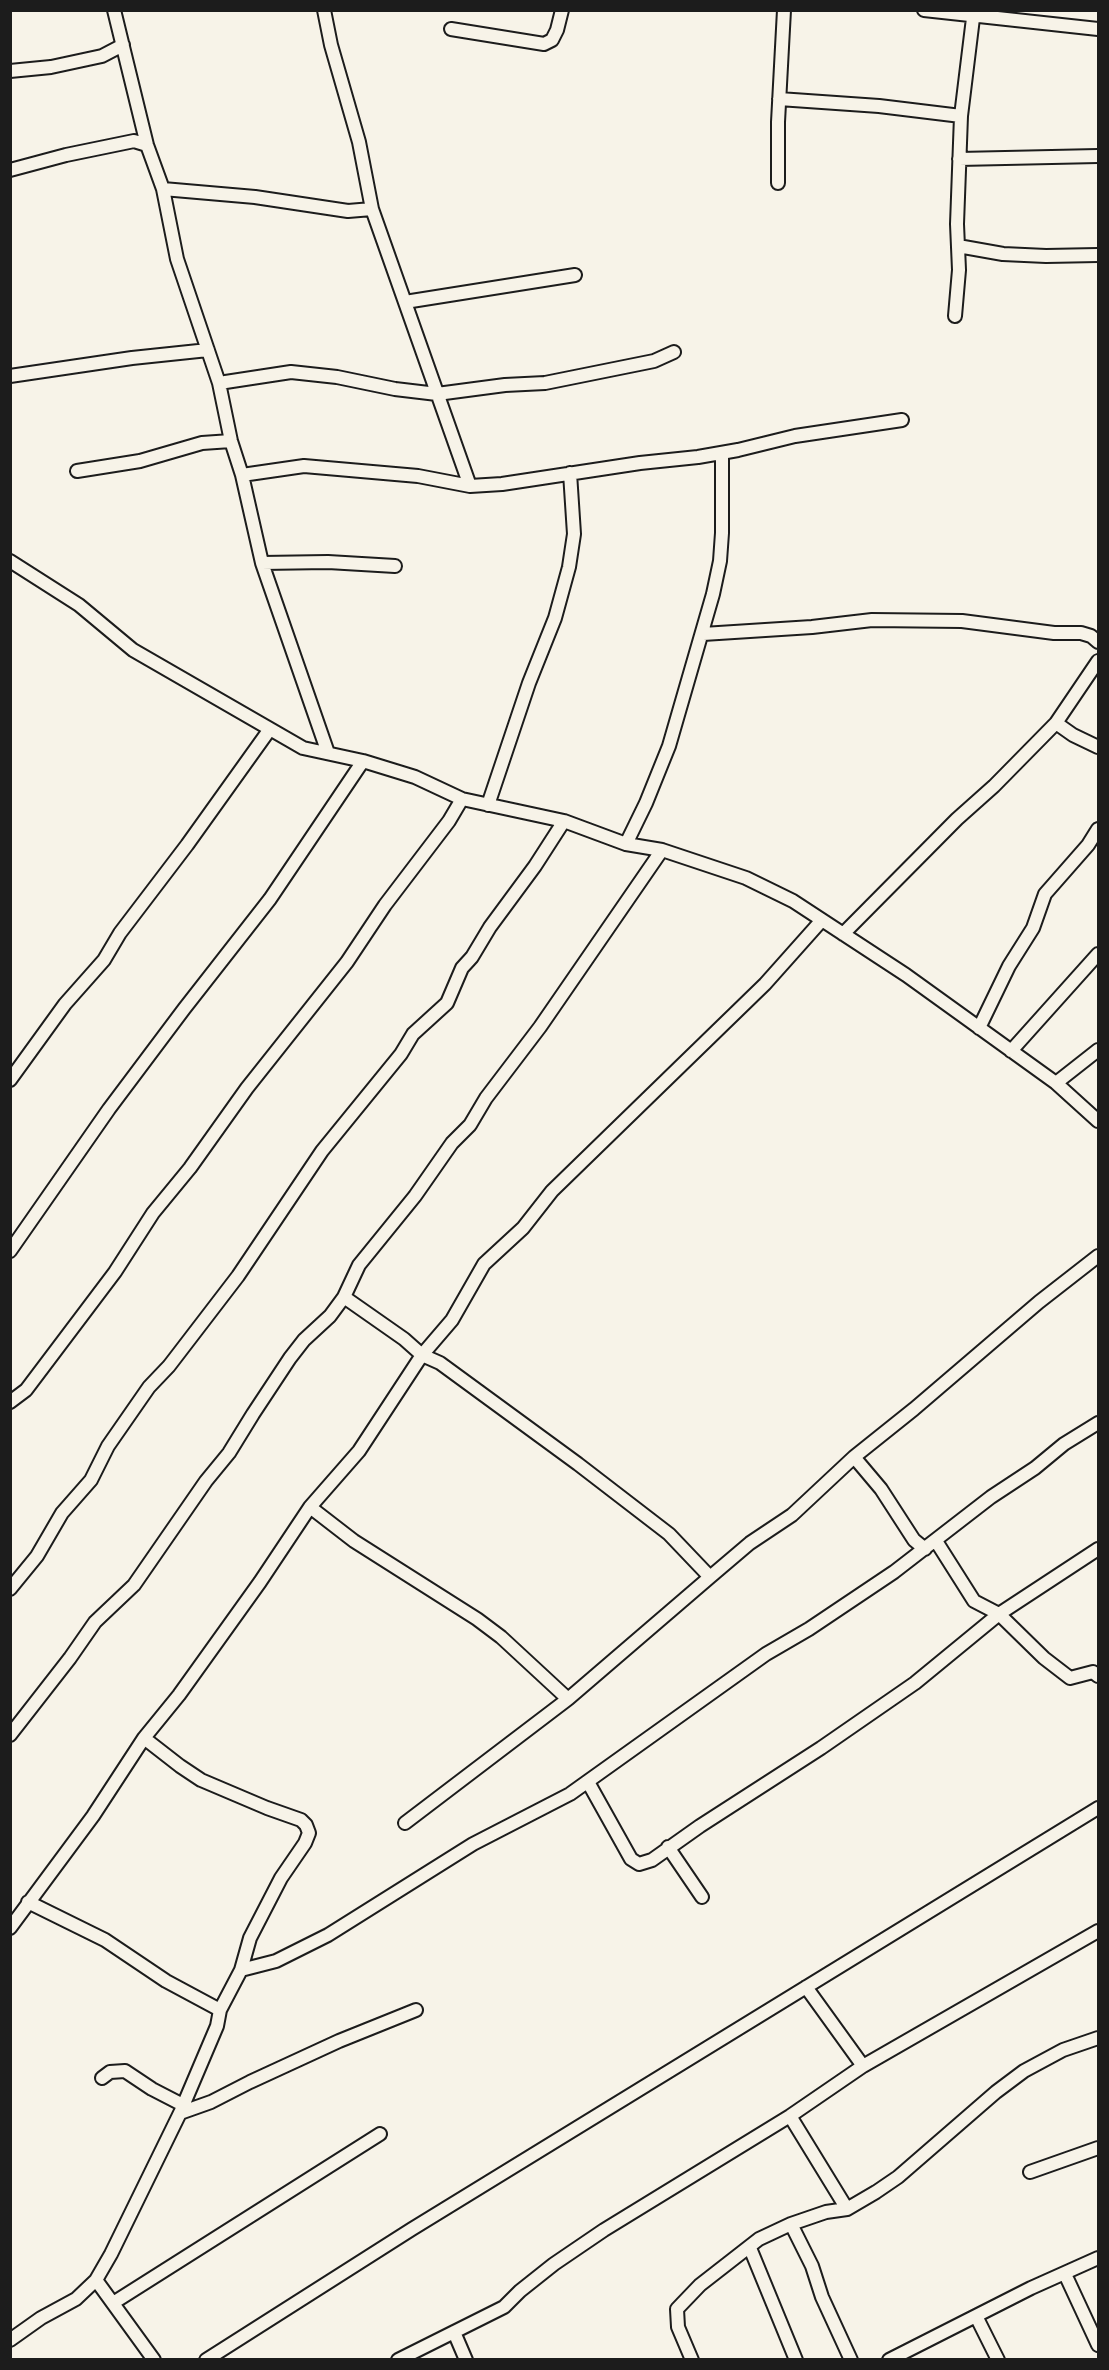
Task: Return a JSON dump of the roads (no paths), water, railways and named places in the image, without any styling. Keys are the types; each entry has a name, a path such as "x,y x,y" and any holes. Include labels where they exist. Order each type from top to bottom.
{"street":[{"path":"114,10 147,145 163,189 177,259 219,383 231,441 242,475 262,562 328,753"},
{"path":"324,10 331,45 359,142 372,209 470,486"},
{"path":"451,29 544,44 552,40 562,10"},
{"path":"778,183 779,99 784,10"},
{"path":"924,10 1098,29"},
{"path":"955,316 959,270 961,116 974,14"},
{"path":"10,71 51,67 102,56 123,45"},
{"path":"779,99 879,106 961,116"},
{"path":"10,170 66,155 134,141 147,145"},
{"path":"959,159 1098,156"},
{"path":"163,189 255,197 348,211 372,209"},
{"path":"958,246 1003,255 1098,255"},
{"path":"405,302 575,275"},
{"path":"10,376 208,350"},
{"path":"219,383 291,372 337,376 395,389 438,394 545,382 654,361 674,352"},
{"path":"242,475 304,466 418,476 470,486 502,484 722,453 795,436 902,420"},
{"path":"77,471 140,461 202,443 231,441"},
{"path":"626,844 646,803 669,746 703,634 720,561 724,492 722,453"},
{"path":"488,805 555,618 569,567 574,534 570,473"},
{"path":"10,561 79,605 133,650 303,748 363,761 415,777 462,799 564,821 626,844 662,850 746,878 793,901 906,975 1056,1083 1098,1122"},
{"path":"262,562 328,562 395,567"},
{"path":"703,634 812,627 872,620 962,621 1054,633 1081,633 1091,636 1098,642"},
{"path":"843,934 1056,723 1098,661"},
{"path":"1056,723 1073,735 1098,747"},
{"path":"10,1080 65,1004 104,960 120,933 194,836 270,729"},
{"path":"10,1251 109,1109 270,900 363,761"},
{"path":"10,1402 26,1390 115,1272 153,1213 190,1168 247,1088 347,962 386,905 449,821 462,799"},
{"path":"10,1589 37,1556 62,1514 91,1480 108,1446 149,1387 169,1366 238,1276 322,1150 401,1054 413,1034 447,1003 462,968 535,867 564,821"},
{"path":"979,1028 1009,966 1033,928 1045,894 1088,846 1098,829"},
{"path":"10,1735 95,1622 134,1585 206,1481 229,1453 290,1358 344,1298 359,1265 415,1196 452,1143 470,1125 486,1098 540,1027 662,850"},
{"path":"10,1928 93,1816 144,1738 202,1663 310,1507 359,1451 422,1355 448,1325 484,1264 523,1228 552,1191 765,984 822,920"},
{"path":"1011,1051 1098,954"},
{"path":"1056,1083 1098,1050"},
{"path":"405,1822 568,1699 750,1544 792,1515 854,1457 1039,1302 1098,1256"},
{"path":"344,1298 404,1339 422,1355 440,1363 509,1412 660,1527 710,1577"},
{"path":"242,1970 276,1961 328,1935 446,1859 570,1794 766,1654 809,1629 925,1550 1064,1444 1098,1423"},
{"path":"854,1457 881,1489 914,1540 925,1550"},
{"path":"310,1507 354,1540 485,1625 568,1699"},
{"path":"936,1541 974,1601 999,1614 1044,1659 1070,1678 1097,1672"},
{"path":"588,1782 635,1863 652,1860 668,1847 822,1748 915,1683 999,1614 1098,1549"},
{"path":"10,2340 41,2318 76,2299 96,2280 111,2254 181,2109 217,2026 220,2010 242,1970 250,1938 281,1878 305,1843 309,1833 301,1820 201,1780 144,1738"},
{"path":"206,2360 412,2229 1098,1808"},
{"path":"668,1847 702,1897"},
{"path":"28,1902 105,1940 166,1981 220,2010"},
{"path":"398,2360 504,2307 554,2264 604,2230 790,2116 863,2066 1098,1931"},
{"path":"806,1987 863,2066"},
{"path":"102,2078 110,2072 125,2072 181,2109 211,2102 339,2041 416,2010"},
{"path":"692,2360 678,2327 677,2309 700,2285 759,2239 791,2224 826,2212 847,2209 898,2177 996,2092 1024,2072 1063,2050 1098,2038"},
{"path":"790,2116 847,2209"},
{"path":"113,2303 380,2134"},
{"path":"1030,2172 1098,2148"},
{"path":"791,2224 812,2266 822,2297 851,2360"},
{"path":"750,2248 796,2360"},
{"path":"889,2360 1031,2288 1098,2258"},
{"path":"1065,2274 1098,2345"},
{"path":"96,2280 154,2360"},
{"path":"976,2316 998,2360"},
{"path":"454,2332 466,2360"}]}
